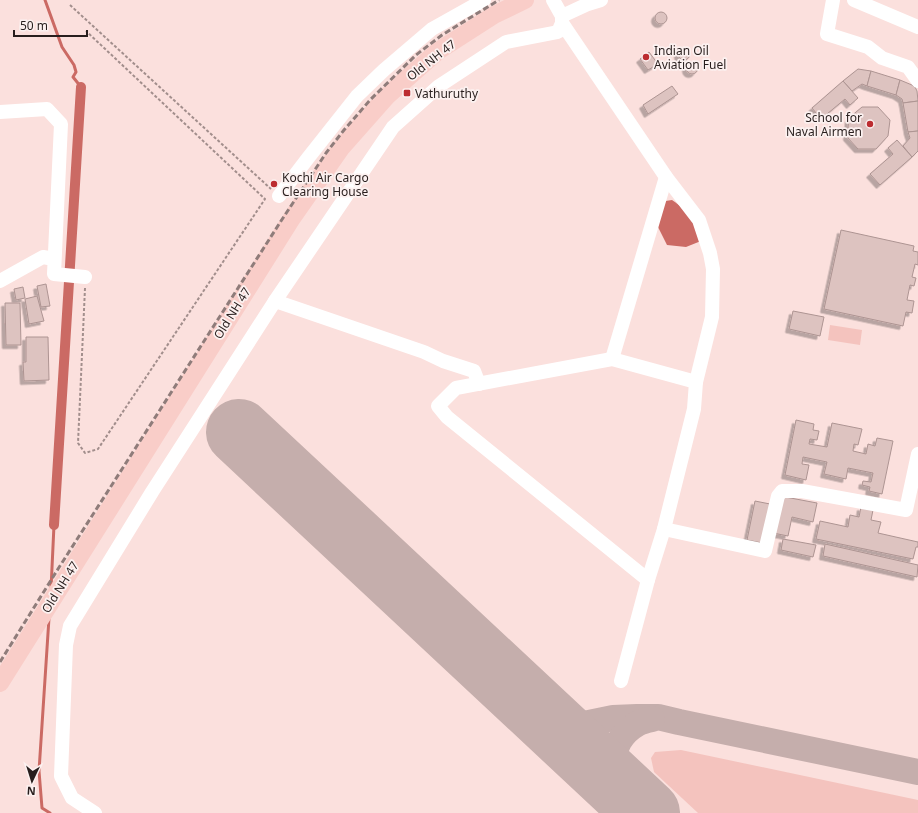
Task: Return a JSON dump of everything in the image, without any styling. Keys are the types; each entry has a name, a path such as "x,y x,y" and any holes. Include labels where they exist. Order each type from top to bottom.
{"main road":[{"name":"Old NH 47","path":"0,682 292,218 341,148 387,96 438,51 494,16 525,0"}],"street":[{"path":"279,196 357,96 384,70 432,29 484,0"},
{"path":"554,0 562,20 666,177 699,220 710,253 713,269 712,317 696,382 694,409 664,528 648,580 621,681"},
{"path":"95,813 72,798 61,776 66,645 70,626 152,492 275,301 393,127 439,86 506,42 558,32 562,20 588,4 601,0"},
{"path":"832,0 827,34 868,47 882,58 908,67 918,81"},
{"path":"854,0 918,27"},
{"path":"0,112 47,109 61,124 54,274 85,276"},
{"path":"612,359 666,177"},
{"path":"0,281 43,257 54,259"},
{"path":"275,301 424,352 443,361 474,371 479,384"},
{"path":"648,580 447,416 438,406 456,388 612,359 696,382"},
{"path":"664,528 765,551 778,496 782,491 802,491 906,510 918,454"}],"path":[{"path":"70,5 279,196"},
{"path":"85,276 78,443 84,453 98,449 265,199 86,31"}],"shaded area":[{"path":"672,200 688,213 694,222 701,241 686,247 667,245 658,227 659,202"},
{"path":"830,325 862,330 860,345 828,340"},
{"path":"681,750 918,800 918,813 698,813 654,772 651,758 655,752"}],"building":[{"path":"661,12 665,14 667,18 665,22 661,24 657,22 655,18 657,14"},
{"path":"684,48 688,50 690,54 688,58 684,60 680,58 678,54 680,50"},
{"path":"649,52 658,64 648,70 640,59"},
{"path":"692,62 696,64 698,68 696,72 692,74 688,72 686,68 688,64"},
{"path":"858,69 871,71 867,86 862,84 852,91 843,81"},
{"path":"871,71 900,80 896,95 867,86"},
{"path":"900,80 915,87 918,101 903,103 902,99 896,95"},
{"path":"843,81 858,98 850,105 845,99 821,119 812,108"},
{"path":"672,86 678,94 648,114 643,105"},
{"path":"918,101 918,131 908,132 903,103"},
{"path":"862,107 878,107 890,120 888,136 876,149 858,149 847,137 849,118"},
{"path":"918,131 918,151 912,157 903,146 910,138 908,132"},
{"path":"897,140 912,157 880,185 870,174 893,154 888,148"},
{"path":"841,230 914,246 913,251 918,252 918,265 915,264 912,277 916,278 914,286 910,285 907,300 914,301 912,313 906,312 903,326 824,309"},
{"path":"46,284 50,306 41,307 37,286"},
{"path":"23,287 25,298 16,300 14,289"},
{"path":"37,296 44,321 29,324 25,299"},
{"path":"5,303 20,303 21,345 6,345"},
{"path":"793,311 824,317 820,336 789,329"},
{"path":"26,337 48,337 49,380 24,381 23,362 26,362"},
{"path":"796,420 814,424 813,430 819,431 817,440 810,439 809,444 827,447 832,423 862,429 858,445 854,444 853,451 866,454 868,444 875,446 877,438 893,441 882,494 869,491 870,487 862,485 863,481 871,482 873,473 848,468 846,479 824,474 827,462 803,457 802,464 809,465 806,480 785,475"},
{"path":"780,496 817,503 813,522 792,517 788,536 773,533"},
{"path":"755,501 770,504 762,543 747,540"},
{"path":"861,507 873,510 871,520 881,522 878,533 918,542 918,547 916,547 913,559 816,539 820,521 848,527 850,515 859,517"},
{"path":"783,539 816,545 813,557 781,550"},
{"path":"825,544 918,565 917,577 823,556"}],"waterway":[{"path":"45,0 62,47 74,65 76,72 73,77 81,87"},
{"path":"54,525 81,87"},
{"path":"51,589 54,525"},
{"path":"49,618 39,771 42,808 50,813"}],"taxiway":[{"path":"526,700 552,718 567,725 579,725 613,718 658,717 918,772"},
{"path":"634,801 616,770 614,759 615,753 619,741 627,731 639,723 652,719"}],"runway":[{"path":"239,432 647,813"}],"railway":[{"path":"0,662 58,569 326,153 371,99 416,55 442,35 499,0"}],"place":[{"name":"Indian Oil Aviation Fuel","path":"646,57"},
{"name":"Vathuruthy","path":"407,93"},
{"name":"School for Naval Airmen","path":"870,124"},
{"name":"Kochi Air Cargo Clearing House","path":"274,184"}]}
